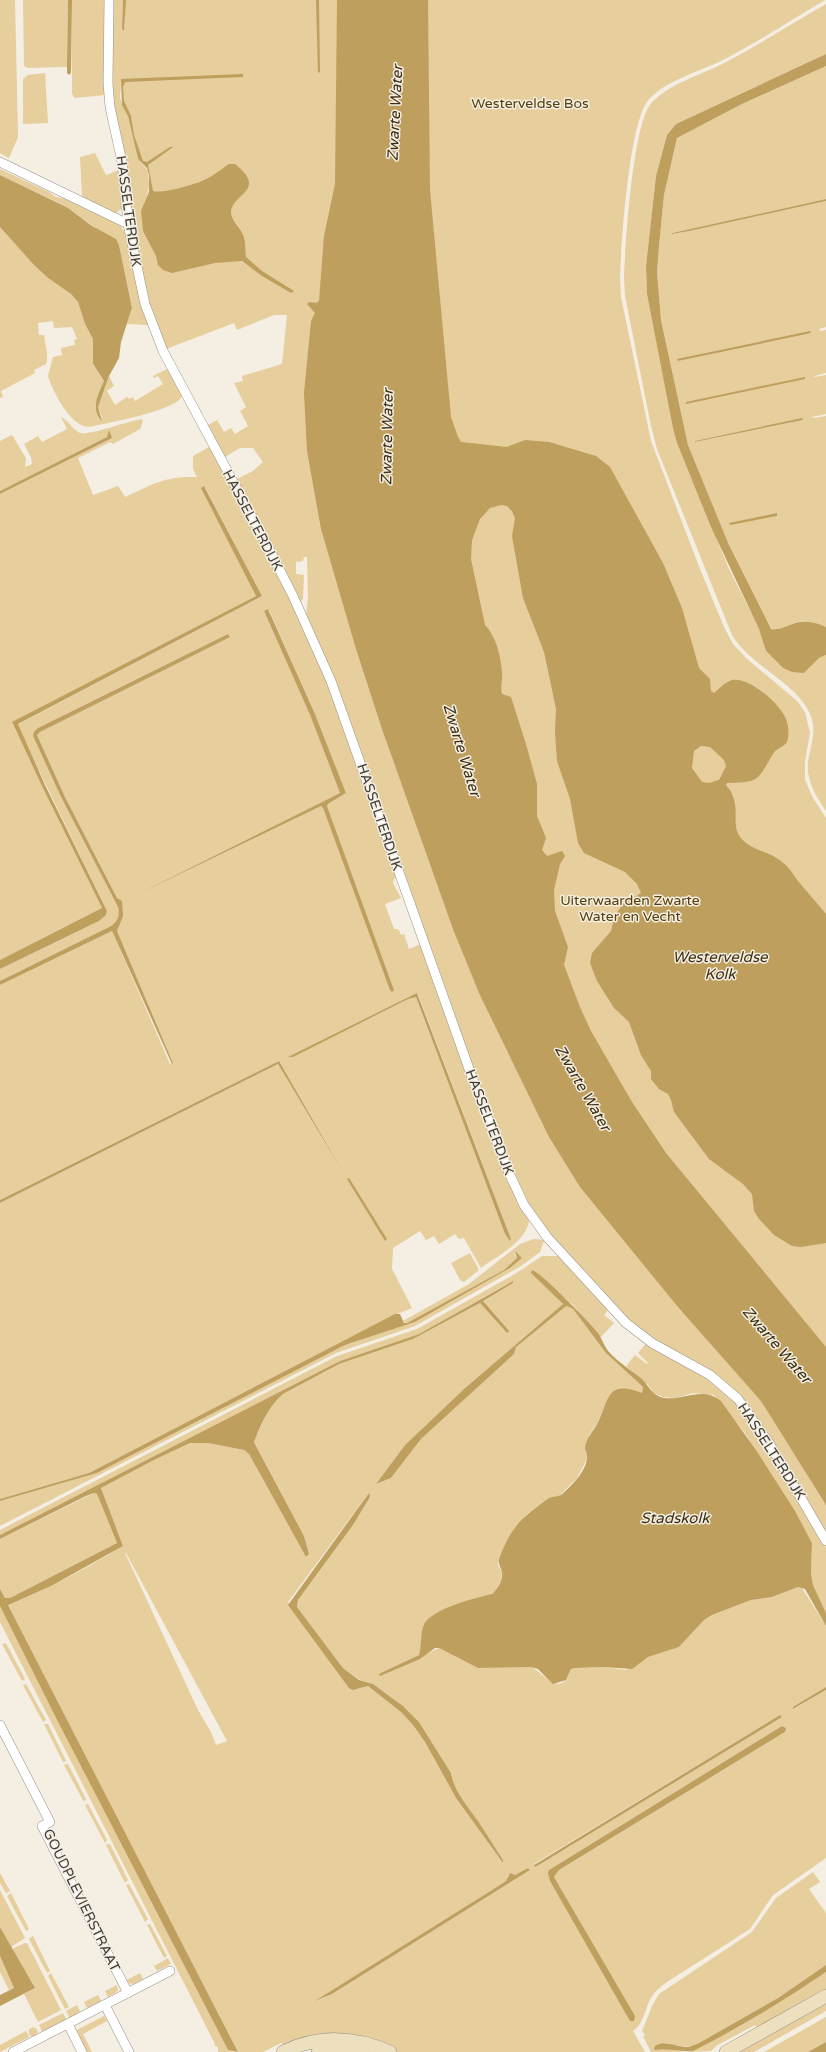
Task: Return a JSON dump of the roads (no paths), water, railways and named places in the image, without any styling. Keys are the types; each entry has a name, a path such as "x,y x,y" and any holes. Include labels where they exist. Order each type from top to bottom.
{"main road":[{"path":"726,2052 826,1996"},
{"path":"283,2052 296,2046 318,2040 339,2039 357,2041 390,2052"},
{"path":"318,2052 344,2050 365,2052"}],"street":[{"name":"HASSELTERDIJK","path":"109,0 108,83 110,107 122,162 128,224 145,304 157,338 281,573 331,681 473,1080 519,1195 543,1232 626,1323 652,1343 710,1376 738,1399 766,1437 826,1541"},
{"path":"0,162 128,224"},
{"name":"GOUDPLEVIERSTRAAT","path":"0,1725 50,1822 42,1826 128,1993"},
{"path":"14,2052 170,1972"},
{"path":"105,2005 129,2052"},
{"path":"68,2024 82,2052"}],"water":[{"path":"68,0 72,0 71,73 69,75 67,73"},
{"path":"123,0 126,0 124,31 122,29"},
{"path":"316,0 319,0 320,72 318,73"},
{"name":"Uiterwaarden Zwarte Water en Vecht","path":"337,0 428,0 430,190 451,417 458,437 461,442 507,447 525,440 549,442 596,456 610,467 663,563 682,608 699,668 710,679 711,691 714,693 732,680 746,682 769,697 780,709 787,721 787,742 774,752 760,775 752,781 727,783 726,785 734,799 736,826 740,837 750,846 772,855 789,868 826,914 826,1243 801,1247 792,1246 774,1235 759,1219 754,1211 752,1194 743,1184 709,1159 674,1112 668,1094 659,1089 651,1079 651,1071 641,1055 629,1022 614,1008 597,981 590,963 592,953 611,931 615,915 623,904 641,893 637,884 625,872 584,853 578,843 570,799 557,761 555,733 556,709 544,652 523,598 512,536 515,518 512,511 507,506 501,505 490,508 480,519 472,540 471,559 485,625 495,641 499,653 502,672 502,694 511,697 537,784 537,816 546,838 542,850 547,856 562,851 565,856 560,864 554,890 555,911 568,947 564,965 591,1031 632,1102 666,1153 826,1347 826,1505 761,1401 678,1307 580,1187 549,1137 479,993 453,929 382,729 356,649 321,529 307,451 304,393 311,321 315,313 307,304 309,302 316,303 319,301 324,236 335,184","holes":["701,746 710,747 724,760 726,766 719,780 709,783 702,782 692,768 694,751"]},
{"path":"826,54 826,66 742,104 677,138 664,195 657,272 661,320 688,445 729,545 771,629 779,629 796,623 805,622 826,627 826,655 819,658 804,673 792,672 783,668 766,651 759,629 711,527 677,443 647,294 646,266 656,176 667,135 676,124"},
{"path":"243,74 243,77 125,82 123,87 124,101 131,116 134,135 143,161 147,162 170,147 173,147 148,165 153,191 157,192 170,190 198,183 209,178 229,164 235,164 245,173 249,180 248,186 245,192 232,207 231,213 233,219 242,232 245,243 246,257 262,271 294,291 291,293 262,276 242,261 215,263 172,273 163,270 158,265 156,256 143,231 141,211 149,192 149,175 147,168 138,159 128,116 122,105 121,79"},
{"path":"0,175 68,208 92,226 116,239 119,245 132,308 121,342 119,358 109,376 98,407 102,421 96,412 96,402 104,381 93,364 93,339 85,324 78,302 71,294 48,278 33,264 0,227"},
{"path":"826,199 826,201 672,234 672,233"},
{"path":"810,331 811,333 678,361 677,359"},
{"path":"805,377 805,379 686,404 686,402"},
{"path":"802,418 803,420 695,442 695,441"},
{"path":"109,430 112,438 0,494 0,491 107,437"},
{"path":"204,486 262,596 18,724 45,785 107,911 106,915 99,921 0,969 0,960 102,908 12,722 256,596 201,488"},
{"path":"777,513 777,516 730,525 729,523"},
{"path":"268,609 315,714 346,793 327,806 394,990 392,992 321,806 132,897 340,793 310,715 264,611"},
{"path":"228,634 230,637 40,732 37,735 65,797 117,898 122,901 123,916 117,931 173,1063 172,1064 112,931 0,985 0,981 111,926 117,920 119,915 118,907 61,797 33,736 34,732 38,728"},
{"path":"417,993 511,1239 510,1241 505,1234 416,997 408,999 293,1057 288,1057"},
{"path":"279,1061 343,1172 278,1064 0,1203 0,1200"},
{"path":"349,1178 387,1239 385,1241 347,1179"},
{"path":"515,1251 522,1258 510,1268 415,1322 345,1345 97,1473 0,1501 0,1499 89,1473 395,1314 400,1314 404,1323 407,1323 504,1270 517,1258"},
{"name":"Stadskolk","path":"532,1270 566,1299 586,1319 598,1333 609,1352 620,1363 642,1379 654,1393 661,1397 669,1398 704,1394 713,1396 721,1401 756,1450 795,1511 812,1543 811,1573 813,1585 826,1613 826,1626 805,1589 798,1587 772,1597 751,1600 712,1615 704,1620 679,1647 648,1657 632,1669 603,1667 575,1668 571,1669 566,1680 553,1684 538,1669 530,1667 478,1668 439,1648 435,1648 420,1659 380,1676 379,1674 419,1655 421,1635 424,1624 429,1618 455,1604 492,1594 494,1592 502,1579 499,1559 510,1535 522,1519 529,1513 549,1498 561,1495 576,1480 587,1461 585,1449 587,1442 597,1424 610,1394 615,1390 621,1389 630,1389 642,1393 643,1387 606,1353 573,1309 567,1306 516,1347 514,1354 421,1439 391,1478 376,1484 405,1445 464,1389 563,1304 531,1273"},
{"path":"513,1281 513,1283 483,1301 509,1331 507,1333 480,1303 413,1339 339,1364 283,1394 274,1404 263,1422 254,1442 304,1536 309,1554 306,1557 249,1454 244,1450 208,1443 190,1443 101,1488 123,1546 51,1586 8,1605 238,2052 228,2050 56,1718 0,1606 0,1589 5,1598 10,1598 117,1543 97,1494 94,1493 86,1496 0,1539 0,1535 340,1361 419,1334"},
{"path":"369,1493 370,1497 353,1525 298,1600 297,1607 343,1668 359,1680 373,1684 403,1706 419,1722 451,1773 455,1787 462,1800 486,1833 503,1860 503,1863 456,1798 425,1742 413,1725 401,1712 368,1686 353,1690 349,1688 288,1605"},
{"path":"826,1687 826,1690 793,1709 793,1707"},
{"path":"780,1715 782,1717 535,1867 534,1865"},
{"path":"782,1726 786,1728 785,1732 559,1870 554,1877 635,2016 634,2021 630,2021 550,1881 548,1873 549,1870"},
{"path":"528,1868 530,1870 332,1994 315,2001 506,1881 510,1873 515,1875"},
{"path":"0,1927 35,1988 0,2006 0,1995 14,1988 0,1956"},
{"path":"826,1965 826,1972 794,1993 744,2024 693,2051 665,2049 655,2050 654,2048 661,2044 689,2047 699,2043 778,1998"},
{"path":"826,2042 826,2052 808,2052"}],"park label":[{"name":"Westerveldse Bos","path":"530,103"}],"water label":[{"name":"Zwarte Water","path":"395,113"},
{"name":"Zwarte Water","path":"387,437"},
{"name":"Zwarte Water","path":"462,750"},
{"name":"Westerveldse Kolk","path":"720,966"},
{"name":"Zwarte Water","path":"583,1088"},
{"name":"Zwarte Water","path":"777,1345"}]}
